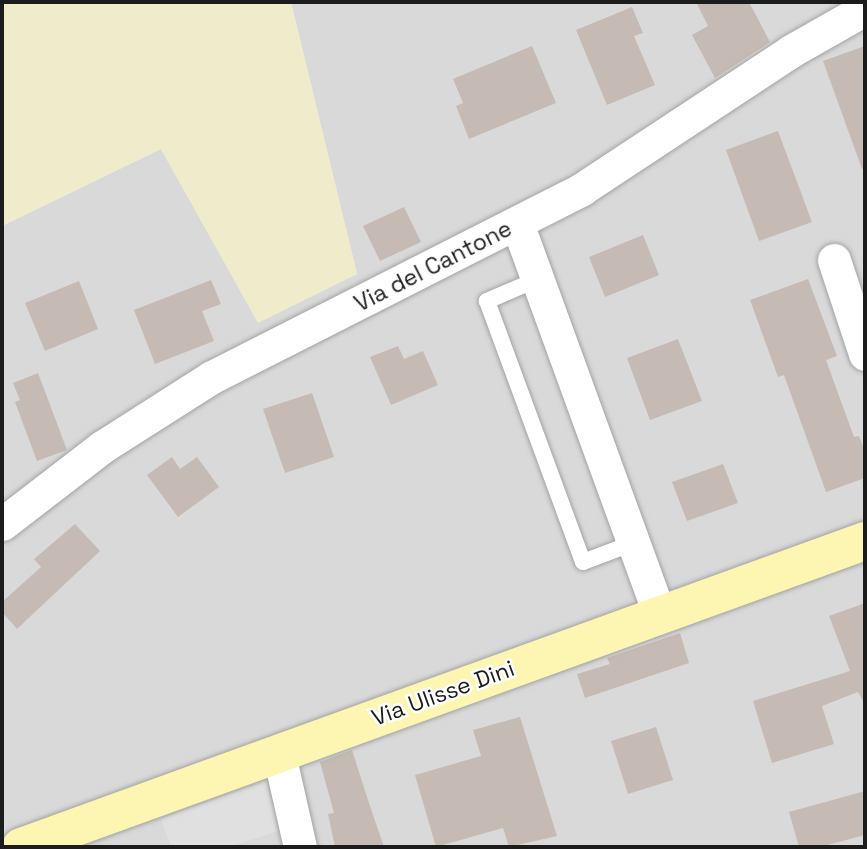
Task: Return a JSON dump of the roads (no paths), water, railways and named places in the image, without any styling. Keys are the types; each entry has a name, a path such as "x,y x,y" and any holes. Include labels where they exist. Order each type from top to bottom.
{"street":[{"name":"Via del Cantone","path":"2,524 102,447 212,377 517,223 651,147 791,51 865,9"},
{"path":"517,223 659,614"},
{"path":"834,260 865,354"},
{"name":"Via Ulisse Dini","path":"21,847 865,541"},
{"path":"279,754 300,847"}],"lane":[{"path":"537,279 486,301 583,562 633,543"}]}
